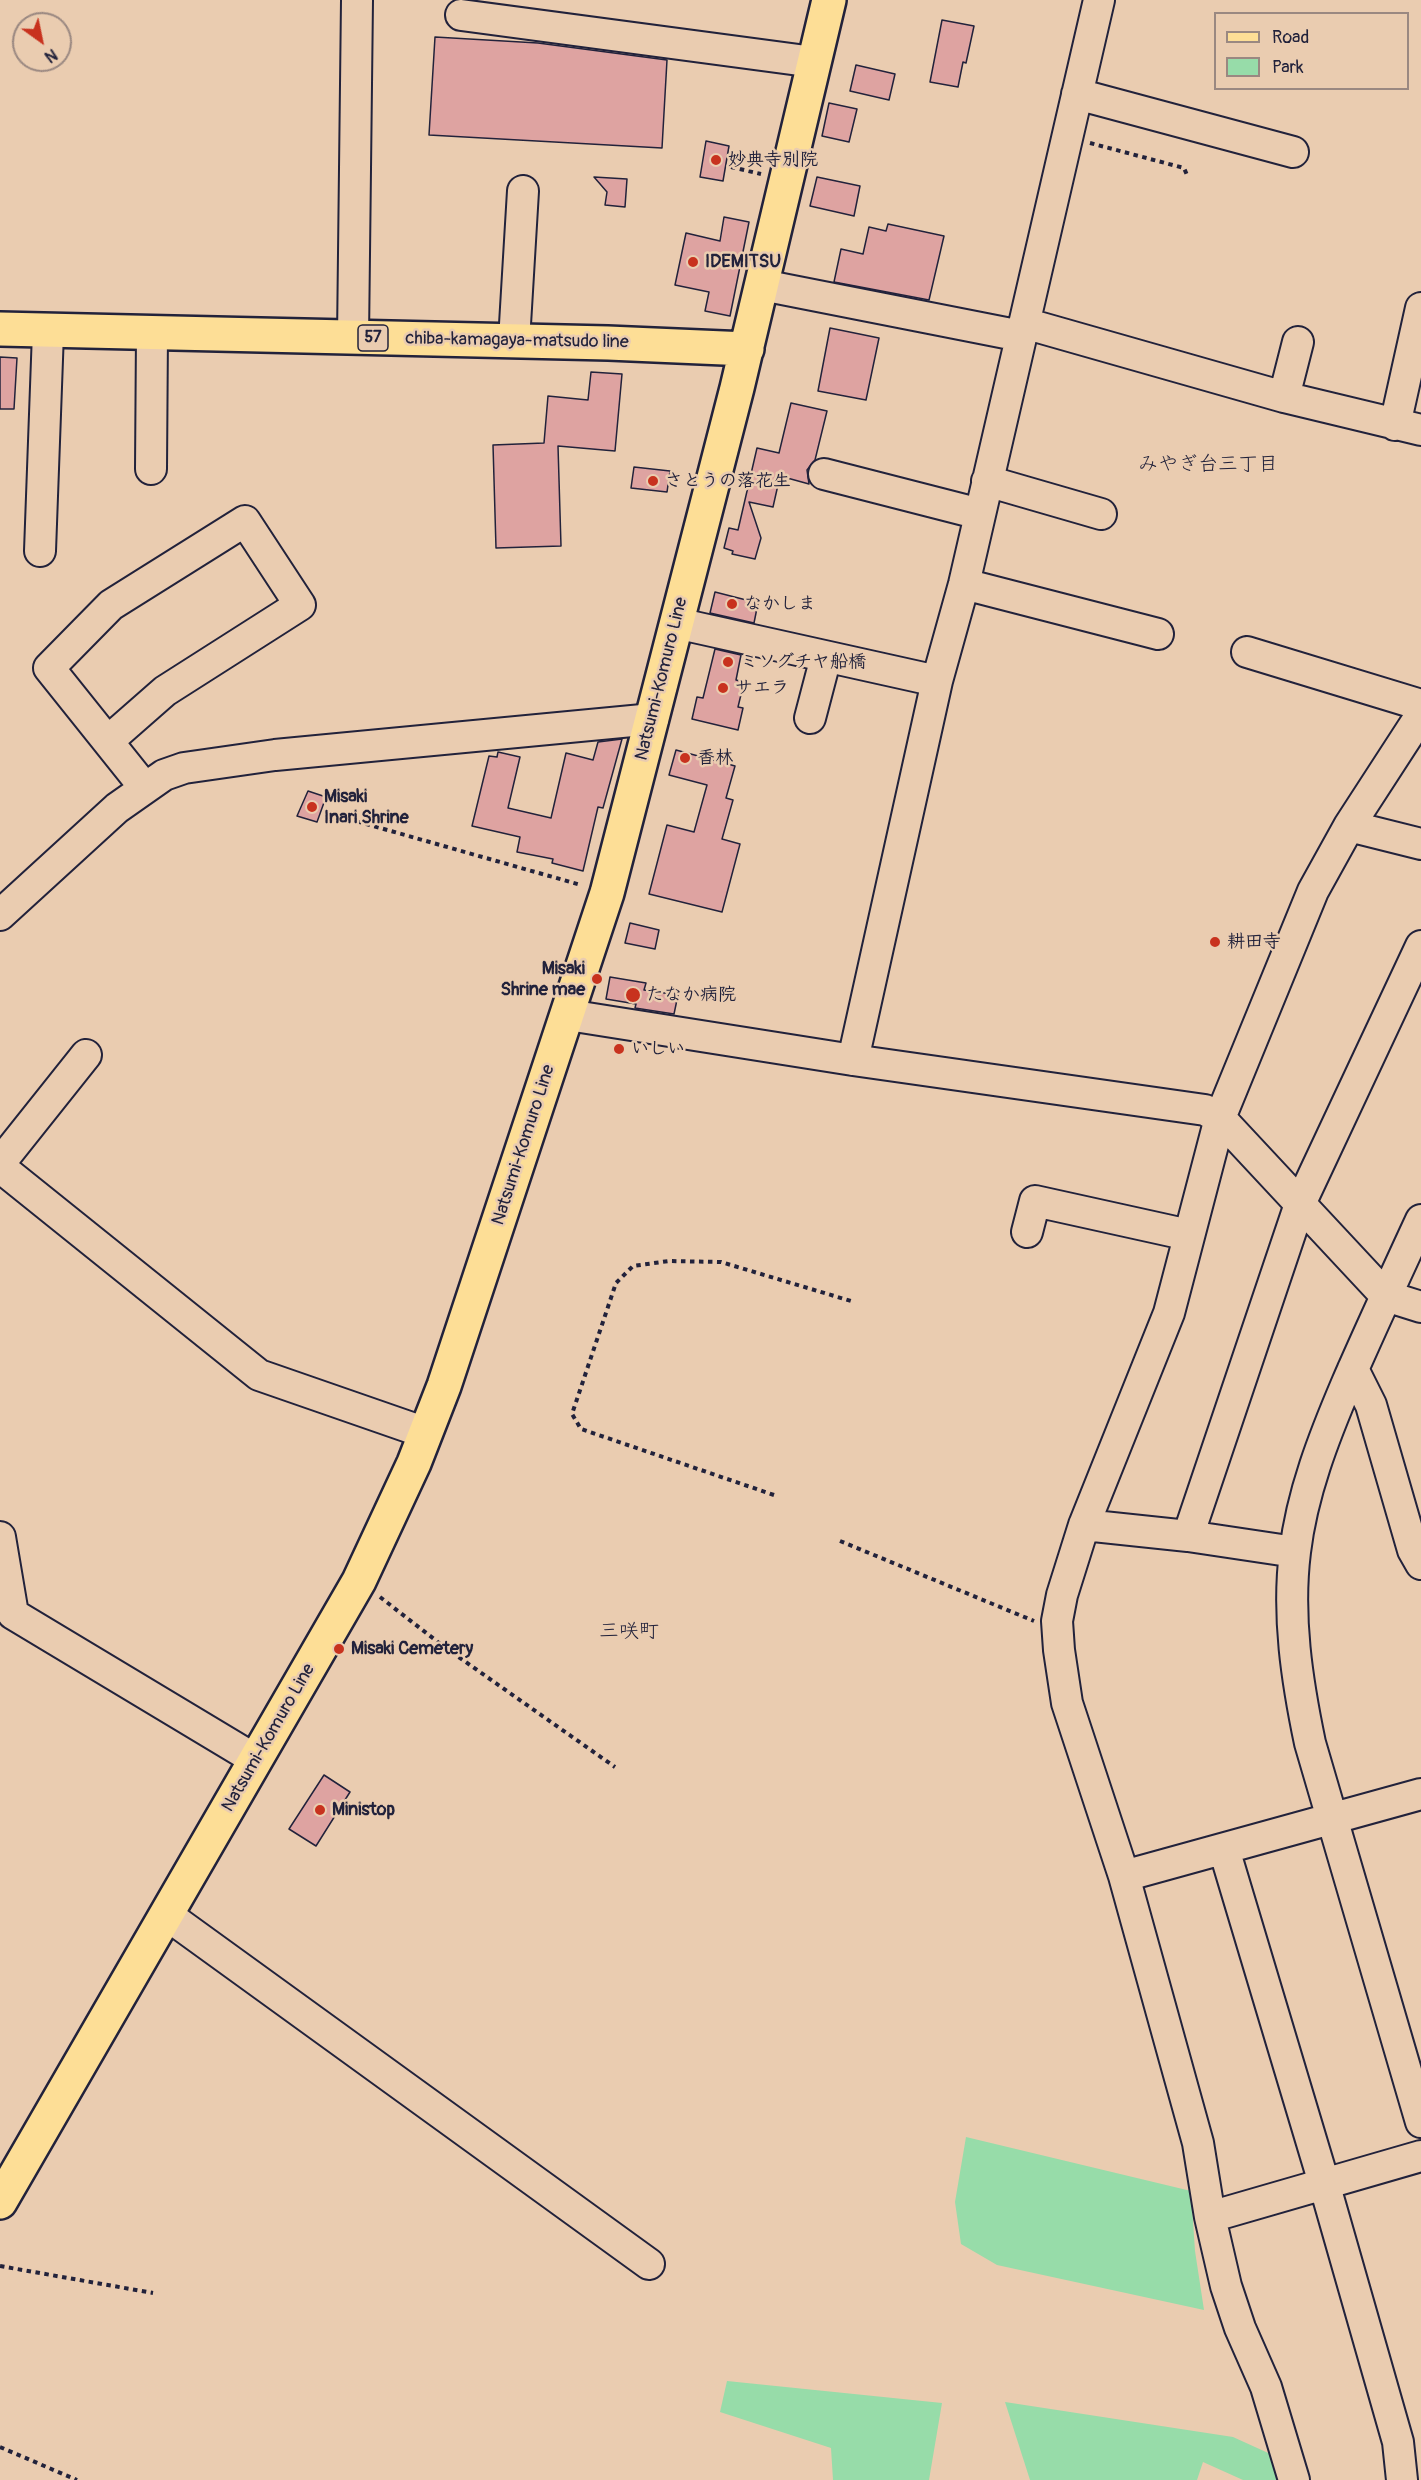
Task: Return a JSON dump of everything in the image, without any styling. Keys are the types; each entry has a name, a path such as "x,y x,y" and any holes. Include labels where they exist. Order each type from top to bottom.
{"main road":[{"name":"Natsumi-Komuro Line","path":"0,2202 359,1581 410,1473 444,1386 607,893 747,349 829,0"},
{"name":"chiba-kamagaya-matsudo line","path":"0,329 747,349"}],"street":[{"path":"353,338 357,0"},
{"path":"853,1060 937,681 964,584 1099,0"},
{"path":"461,15 814,62"},
{"path":"1077,94 1293,152"},
{"path":"514,341 523,191"},
{"path":"762,285 1022,329 1408,428 1421,308"},
{"path":"40,551 48,332"},
{"path":"151,469 152,333"},
{"path":"1284,397 1298,342"},
{"path":"824,474 980,514"},
{"path":"987,481 1101,514"},
{"path":"108,741 165,691 300,605 244,521 111,605 49,668 145,788"},
{"path":"964,584 1158,634"},
{"path":"676,623 937,681"},
{"path":"1247,652 1421,705"},
{"path":"810,718 826,657"},
{"path":"1294,2480 1266,2387 1240,2328 1226,2286 1210,2217 1198,2143 1124,1876 1067,1703 1057,1621 1062,1595 1084,1524 1169,1313 1220,1118 1313,891 1349,826 1412,748 1421,716"},
{"path":"0,915 117,808 164,775 184,768 275,755 653,719"},
{"path":"1349,826 1421,844"},
{"path":"1188,1536 1300,1204 1421,946"},
{"path":"568,1015 853,1060 1205,1110 1220,1118 1386,1296 1421,1307"},
{"path":"86,1055 0,1165 259,1375 426,1433"},
{"path":"1028,1232 1035,1201 1189,1235"},
{"path":"1421,1220 1325,1434 1306,1494 1295,1552 1294,1636 1298,1683 1310,1743 1421,2122"},
{"path":"1353,1369 1371,1405 1413,1550 1421,1564"},
{"path":"1084,1524 1295,1552"},
{"path":"0,1537 13,1614 256,1760"},
{"path":"1124,1876 1421,1794"},
{"path":"1224,1849 1324,2183 1398,2442 1402,2480"},
{"path":"167,1915 649,2264"},
{"path":"1210,2217 1421,2156"}],"path":[{"path":"1067,137 1184,168 1186,175"},
{"path":"731,167 771,176"},
{"path":"331,814 591,887"},
{"path":"774,1495 581,1429 572,1414 616,1283 633,1266 669,1261 721,1262 851,1301"},
{"path":"840,1541 1058,1631"},
{"path":"359,1581 443,1646 615,1767"},
{"path":"0,2266 153,2292"},
{"path":"0,2447 77,2480"}],"green space":[{"path":"966,2137 1191,2191 1195,2251 1204,2310 997,2265 961,2244 955,2202"},
{"path":"727,2381 942,2403 929,2480 833,2480 831,2448 720,2412"},
{"path":"1005,2402 1233,2437 1277,2457 1284,2480 1243,2480 1203,2462 1197,2480 1030,2480"}],"building":[{"path":"942,20 974,26 958,87 930,82"},
{"path":"435,37 538,43 667,60 662,148 429,135"},
{"path":"856,65 895,74 889,100 850,91"},
{"path":"829,103 857,109 849,142 822,136"},
{"path":"706,141 729,146 723,181 700,177"},
{"path":"594,177 627,179 625,207 605,205 607,192"},
{"path":"817,177 860,186 854,216 810,206"},
{"path":"724,217 749,222 730,316 705,311 709,292 675,285 686,233 720,241"},
{"path":"888,224 944,236 929,300 834,282 841,249 863,254 869,227 886,231"},
{"path":"830,328 879,338 866,400 818,391"},
{"path":"0,357 17,358 14,409 0,409"},
{"path":"591,372 622,374 615,451 558,446 561,546 496,548 493,445 544,443 548,396 588,400"},
{"path":"791,403 827,411 815,460 807,470 809,484 780,476 773,507 749,502 761,538 755,559 732,554 733,551 724,548 729,528 738,530 757,448 779,453"},
{"path":"634,467 670,471 667,492 631,488"},
{"path":"715,592 758,603 754,623 710,613"},
{"path":"715,649 741,655 736,680 744,682 738,707 743,708 738,730 692,719 697,697 703,698"},
{"path":"622,739 603,808 598,807 583,871 552,863 553,859 517,852 520,837 472,826 489,756 497,757 498,752 520,757 508,808 551,818 566,753 593,760 598,742"},
{"path":"676,750 735,766 726,798 733,800 722,839 740,844 722,912 649,894 667,825 694,832 707,785 669,775"},
{"name":"Misaki Inari Shrine","path":"308,791 326,797 317,822 297,816"},
{"path":"630,923 659,930 655,949 625,943"},
{"path":"610,977 646,983 644,990 678,995 674,1014 635,1008 636,1004 606,999"},
{"name":"Ministop","path":"324,1775 350,1792 316,1846 289,1829"}],"place":[{"name":"妙典寺別院","path":"716,160"},
{"name":"IDEMITSU","path":"693,262"},
{"name":"さとうの落花生","path":"653,481"},
{"name":"なかしま","path":"732,604"},
{"name":"ミソグチヤ船橋","path":"728,662"},
{"name":"サエラ","path":"723,688"},
{"name":"香林","path":"685,758"},
{"name":"Misaki Inari Shrine","path":"312,807"},
{"name":"耕田寺","path":"1215,942"},
{"name":"Misaki Shrine mae","path":"597,979"},
{"name":"たなか病院","path":"633,995"},
{"name":"いしい","path":"619,1049"},
{"name":"Misaki Cemetery","path":"339,1649"},
{"name":"Ministop","path":"320,1810"}],"district":[{"name":"みやぎ台三丁目","path":"1208,465"},
{"name":"三咲町","path":"629,1632"}]}
